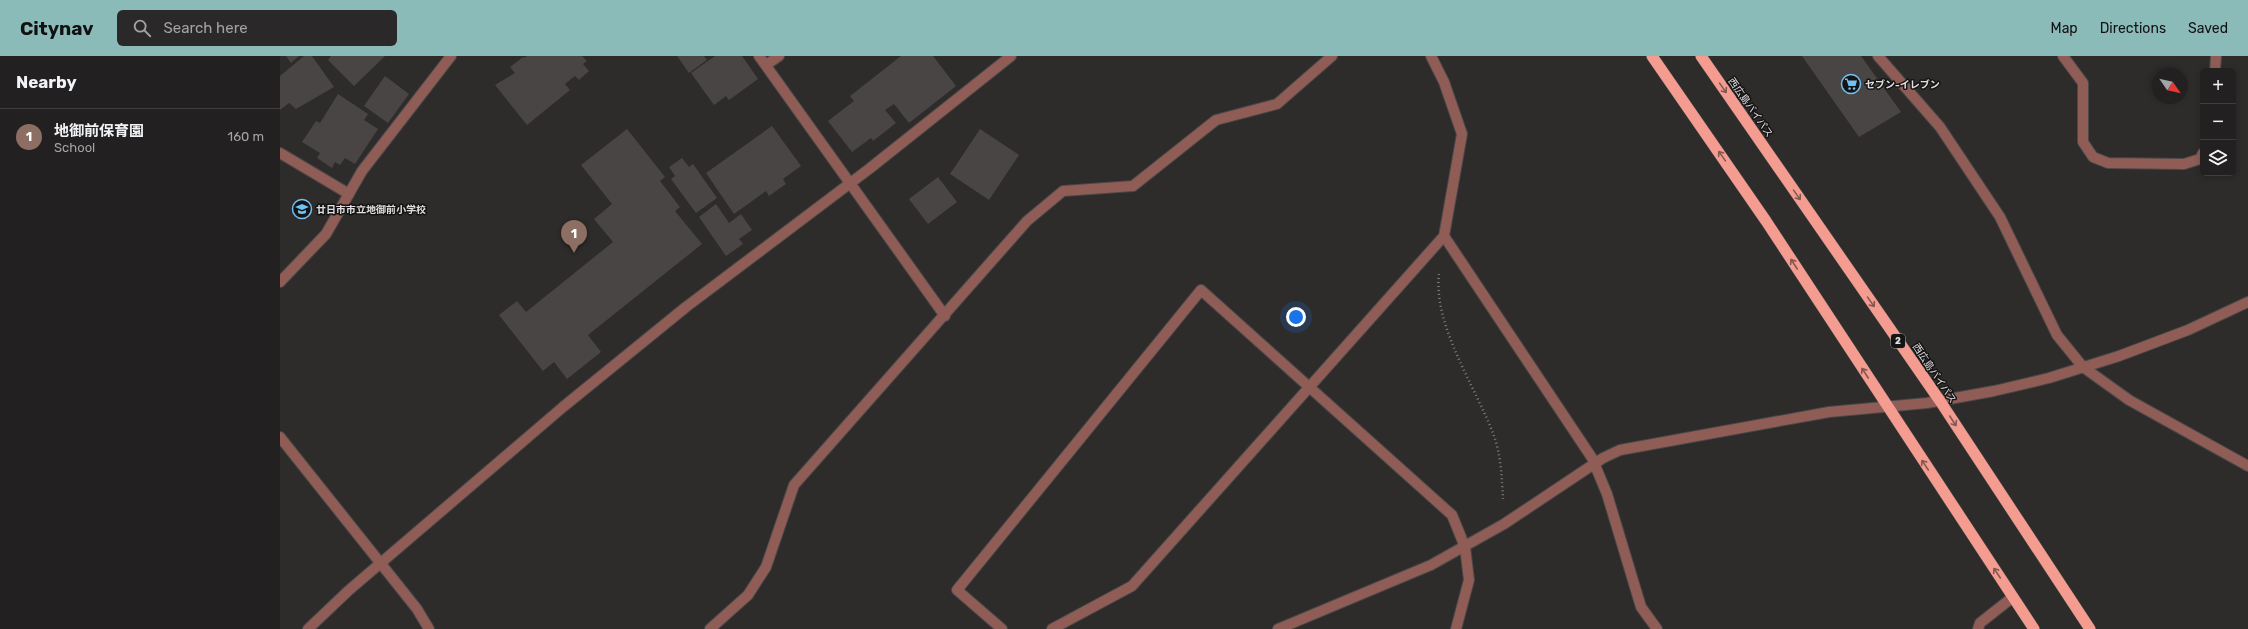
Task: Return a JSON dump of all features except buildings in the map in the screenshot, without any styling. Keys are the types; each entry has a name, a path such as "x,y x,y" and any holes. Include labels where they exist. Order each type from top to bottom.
{"highway":[{"path":"1652,56 1766,221 1886,406 2034,629"},
{"name":"西広島バイパス","path":"1701,56 1940,401 2090,629"}],"street":[{"path":"280,282 326,234 362,171 451,56"},
{"path":"759,56 945,316"},
{"path":"766,65 779,56"},
{"path":"308,629 323,613 380,562 538,428 686,307 850,184 1011,56"},
{"path":"710,629 748,595 766,567 794,484 945,316 1026,221 1063,191 1133,186 1216,120 1277,104 1332,56"},
{"path":"1052,629 1132,586 1444,236 1462,134 1444,82 1431,56"},
{"path":"1878,56 1940,127 2000,217 2056,335 2083,367 2129,400 2248,466"},
{"path":"2062,56 2083,83 2083,142 2093,157 2108,163 2184,164 2200,158"},
{"path":"2215,68 2216,56"},
{"path":"280,154 349,194"},
{"path":"1444,236 1582,442 1595,464 1607,494 1641,607 1658,629"},
{"path":"1002,629 957,590 1201,290 1310,386 1452,516 1465,547 1469,580 1456,629"},
{"path":"1278,629 1431,565 1504,524 1611,453 1628,448 1829,412 1940,401 2006,388 2119,356 2188,330 2248,302"},
{"path":"280,437 417,609 429,629"},
{"path":"1978,629 1980,623 2013,597"}],"path":[{"path":"1444,236 1438,288 1445,325 1495,437 1502,478 1504,524"}],"place":[{"name":"セブン-イレブン","path":"1851,84"},
{"name":"廿日市市立地御前小学校","path":"302,209"},
{"name":"地御前保育園","path":"574,253"}]}
